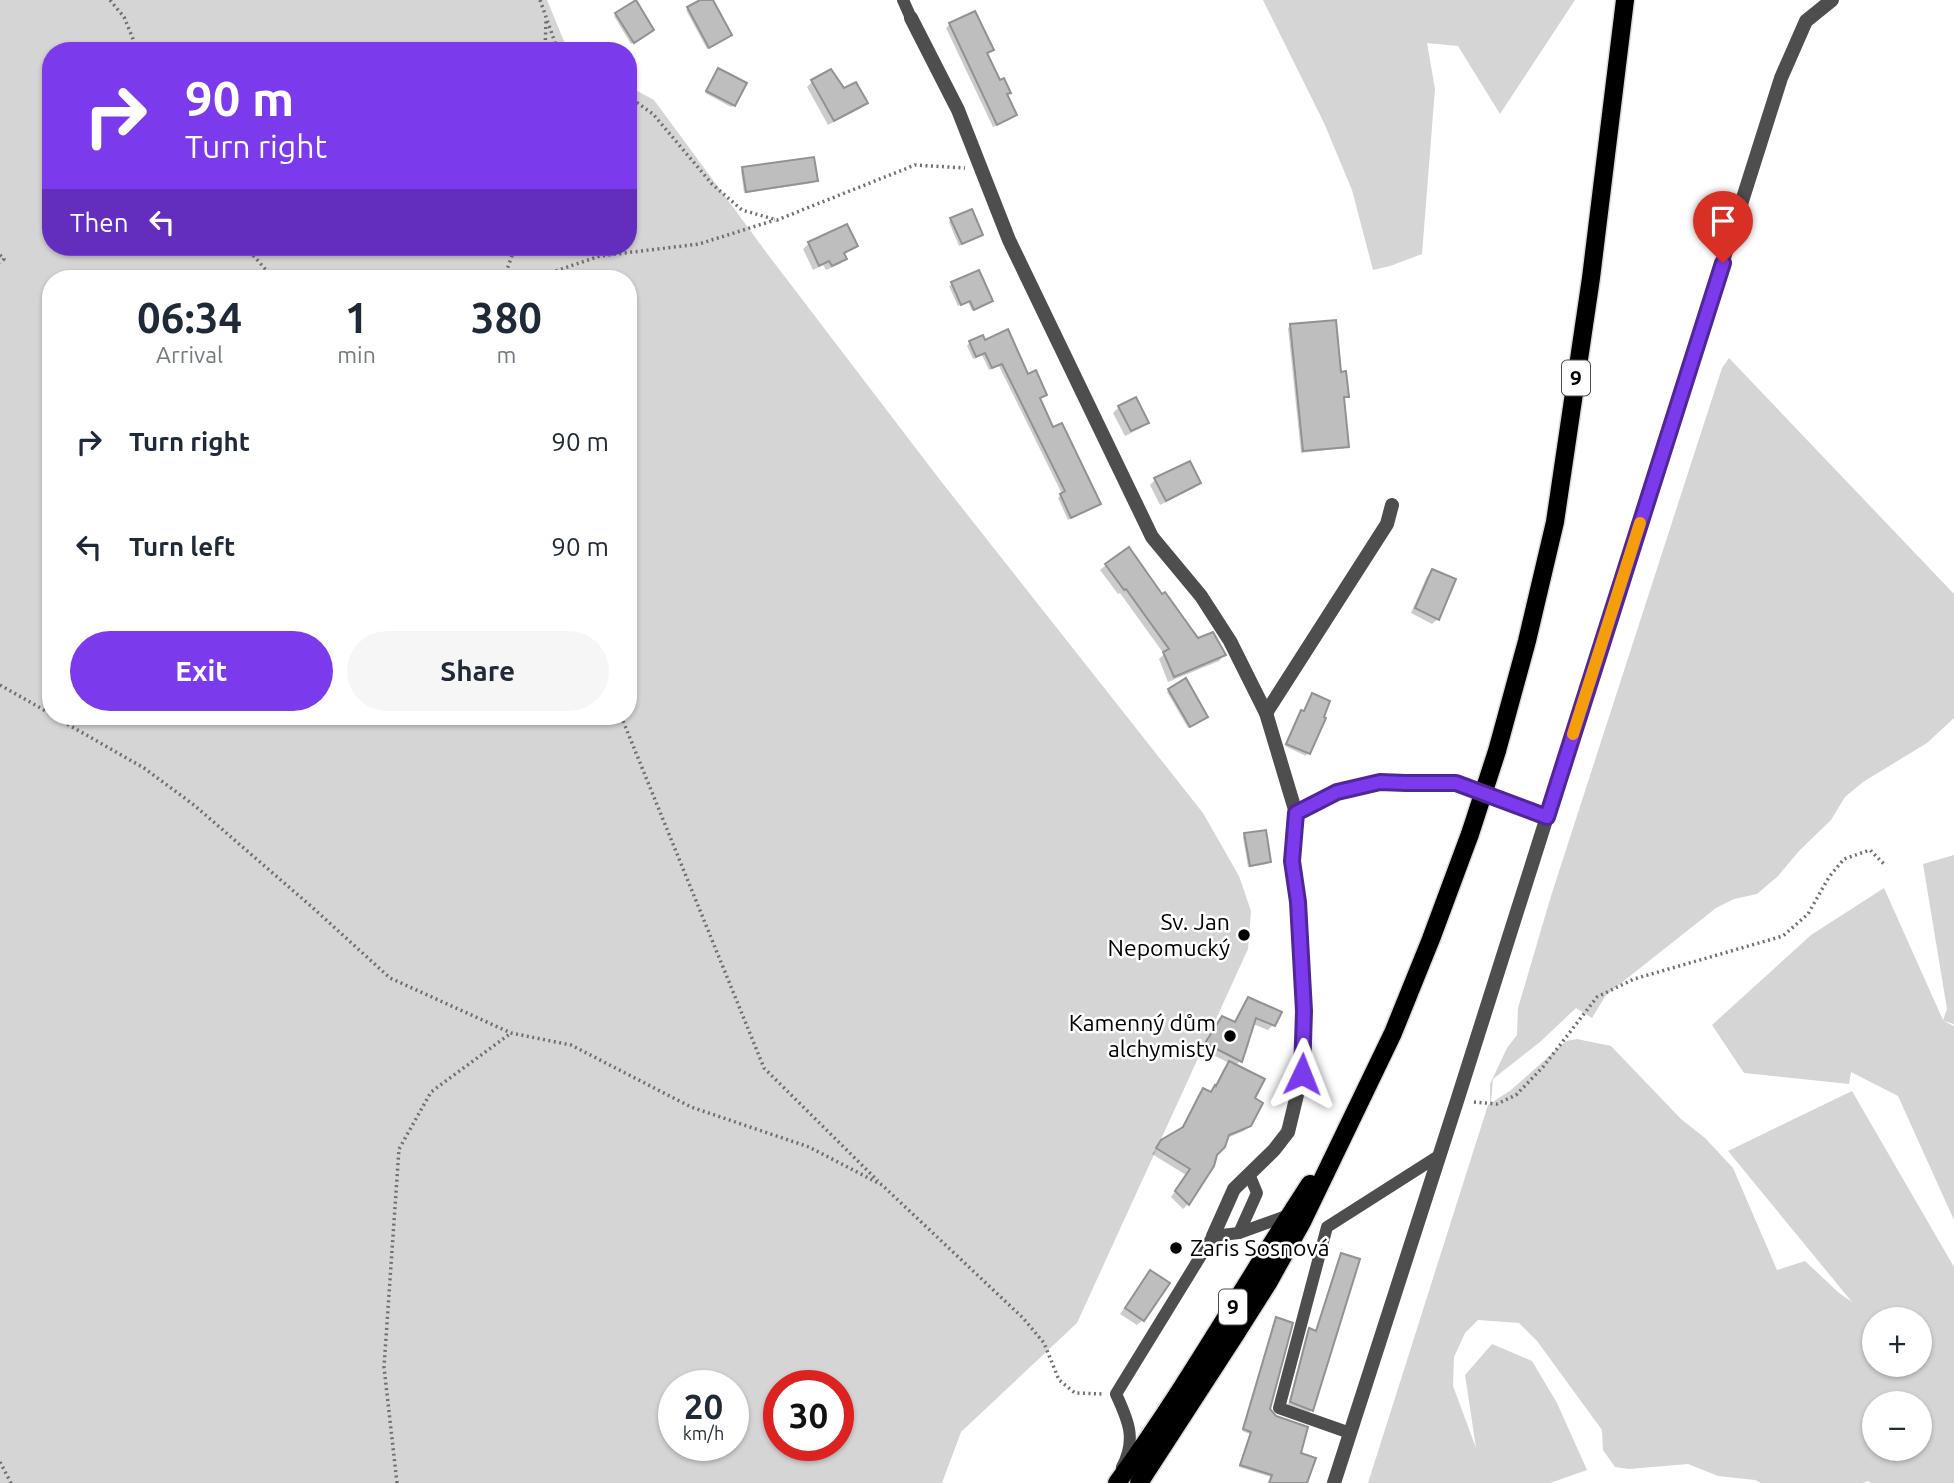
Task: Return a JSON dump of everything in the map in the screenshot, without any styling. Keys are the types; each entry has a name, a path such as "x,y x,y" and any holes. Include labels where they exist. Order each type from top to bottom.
{"main road":[{"name":"9","path":"1139,1483 1268,1283 1302,1222 1393,1033 1470,834 1497,751 1527,641 1555,522 1591,278 1625,0"},
{"name":"9","path":"1115,1483 1142,1449 1215,1337 1346,1128"}],"street":[{"path":"1334,1483 1781,78 1806,21 1832,0"},
{"path":"911,18 958,110 1010,240 1152,537 1201,596 1230,641 1266,713 1296,813 1292,861 1298,902 1304,1011 1302,1074 1288,1132 1274,1150 1234,1189 1213,1236"},
{"path":"1266,713 1387,524 1392,505"},
{"path":"1296,813 1337,792 1380,782 1456,783 1547,817"}],"lane":[{"path":"904,0 911,18"},
{"path":"1350,1433 1279,1408 1327,1227 1440,1155"},
{"path":"1239,1233 1257,1193 1249,1174"},
{"path":"1115,1483 1126,1459 1130,1433 1129,1423 1116,1394 1213,1236 1239,1233 1289,1215"}],"path":[{"path":"110,0 124,17 134,42"},
{"path":"540,0 555,42"},
{"path":"545,42 546,19"},
{"path":"637,102 653,114 712,184 742,210 777,220"},
{"path":"637,252 699,244 777,220 915,165 981,169"},
{"path":"0,254 4,259 0,262"},
{"path":"254,256 266,270"},
{"path":"559,270 600,256"},
{"path":"0,685 42,709"},
{"path":"69,725 144,768 194,805 390,978 511,1033 571,1045 691,1108 809,1147 882,1185"},
{"path":"625,725 764,1068 882,1185 1023,1318 1044,1343 1059,1380 1075,1393 1116,1394"},
{"path":"1457,1101 1497,1104 1517,1095 1597,997 1634,979 1783,936 1808,914 1829,877 1844,859 1870,850 1885,865"},
{"path":"397,1483 384,1367 399,1149 430,1092 511,1033"},
{"path":"0,1462 10,1483"}],"shaded area":[{"path":"0,0 547,0 564,42 42,42 42,256 637,256 637,91 654,100 940,480 1203,813 1239,876 1251,911 1248,949 1077,1323 961,1432 942,1483 0,1483"},
{"path":"1263,0 1575,0 1500,114 1458,46 1427,43 1435,89 1422,254 1373,270 1352,190 1324,123"},
{"path":"1729,358 1954,594 1954,718 1927,743 1863,782 1845,797 1831,820 1778,876 1757,894 1734,899 1716,908 1606,995 1592,1018 1576,1008 1540,1042 1493,1079 1491,1103 1511,1090 1566,1041 1577,1039 1611,1046 1681,1119 1705,1138 1733,1168 1777,1270 1805,1261 1852,1302 1728,1151 1852,1091 1954,1267 1954,1483 1761,1483 1718,1476 1688,1464 1629,1469 1615,1467 1603,1450 1602,1430 1537,1341 1519,1323 1478,1320 1465,1333 1454,1357 1453,1386 1476,1448 1465,1375 1492,1344 1532,1361 1557,1403 1587,1470 1550,1483 1368,1483 1490,1104 1490,1084 1507,1048 1517,1035 1518,1008 1551,896 1722,368"},
{"path":"1954,855 1954,1024 1943,1021 1954,1026 1954,1220 1898,1096 1851,1072 1849,1084 1744,1073 1712,1025 1811,935 1884,888 1943,1020 1947,1009 1923,864"}],"building":[{"path":"636,0 654,30 633,42 615,13"},
{"path":"700,0 713,0 732,35 709,48 687,7"},
{"path":"975,11 994,50 987,53 1000,80 1004,78 1011,93 1007,94 1017,115 997,125 949,23"},
{"path":"718,68 747,83 735,106 706,91"},
{"path":"831,69 844,88 856,82 868,103 834,121 811,80"},
{"path":"814,157 818,181 746,192 742,167"},
{"path":"972,209 983,235 962,244 950,218"},
{"path":"847,224 858,246 844,253 847,259 832,266 829,261 819,266 808,242"},
{"path":"979,270 993,301 974,310 970,301 961,305 951,282"},
{"path":"1336,320 1341,372 1346,371 1349,397 1344,397 1349,447 1303,451 1290,324"},
{"path":"1008,329 1028,374 1036,370 1047,395 1040,398 1053,427 1062,423 1101,504 1071,518 1060,494 1065,491 1002,364 992,368 985,353 976,357 969,341 983,335 985,340"},
{"path":"1136,397 1149,423 1131,431 1118,406"},
{"path":"1190,461 1201,483 1166,501 1154,478"},
{"path":"1129,547 1162,594 1165,592 1198,638 1213,632 1226,655 1174,677 1163,652 1169,649 1105,564"},
{"path":"1432,569 1456,579 1439,620 1415,608"},
{"path":"1186,678 1208,717 1190,727 1168,689"},
{"path":"1312,693 1330,701 1324,717 1326,718 1310,754 1286,744"},
{"path":"1266,830 1271,862 1250,866 1244,833"},
{"path":"1248,997 1282,1012 1275,1026 1256,1018 1242,1062 1205,1043 1222,1016 1235,1022"},
{"path":"1229,1061 1265,1079 1255,1098 1263,1103 1251,1126 1229,1135 1225,1147 1217,1155 1214,1166 1189,1205 1175,1191 1190,1169 1156,1148 1161,1140 1183,1127 1203,1088 1211,1092"},
{"path":"1341,1253 1360,1259 1313,1411 1290,1402 1309,1328 1316,1331"},
{"path":"1150,1270 1170,1283 1144,1321 1125,1308"},
{"path":"1276,1317 1293,1323 1270,1409 1276,1416 1308,1427 1301,1453 1316,1458 1307,1483 1269,1483 1272,1475 1240,1465 1251,1432 1243,1429"}],"slow traffic":[{"path":"1573,734 1640,523"}],"place":[{"name":"Sv. Jan Nepomucký","path":"1244,935"},
{"name":"Kamenný dům alchymisty","path":"1230,1036"},
{"name":"Zaris Sosnová","path":"1176,1248"}],"route":[{"path":"1302,1074 1304,1011 1298,902 1292,861 1296,813 1337,792 1380,782 1456,783 1547,817 1723,263"}]}
